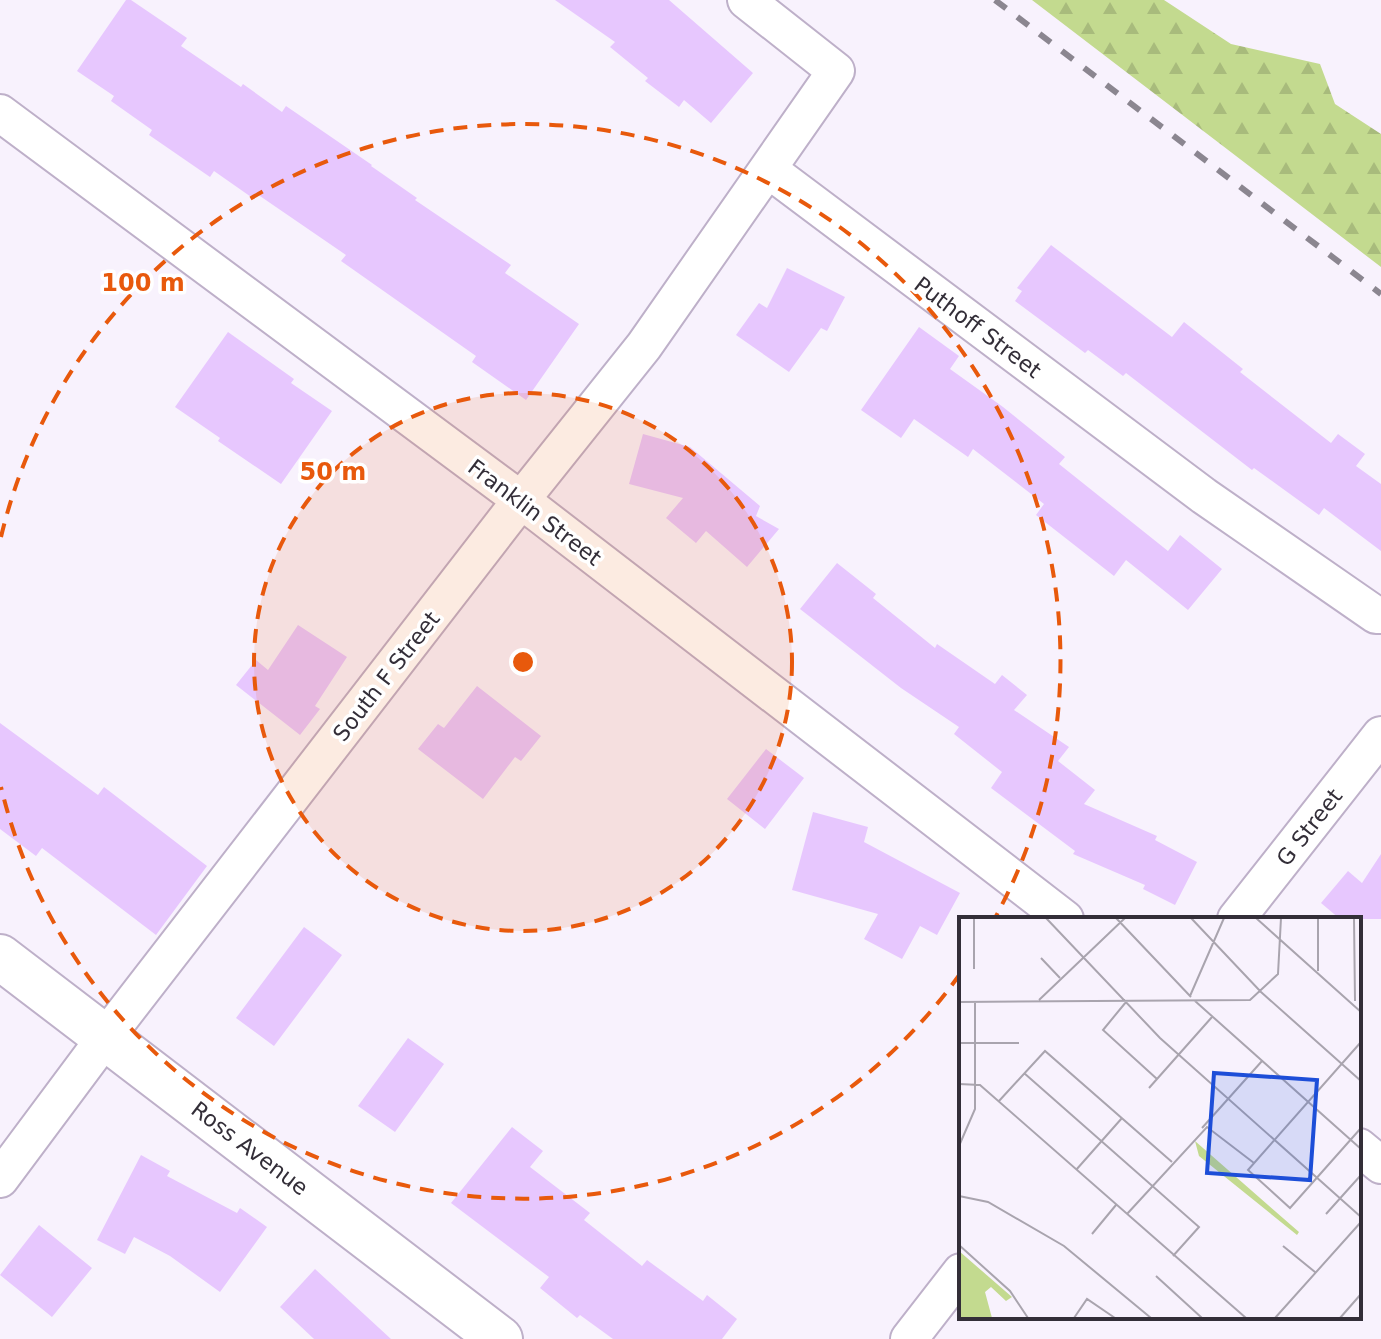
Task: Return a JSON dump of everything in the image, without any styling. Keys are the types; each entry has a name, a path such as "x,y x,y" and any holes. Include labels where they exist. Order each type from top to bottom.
{"main road":[{"name":"Ross Avenue","path":"0,957 500,1339"}],"street":[{"path":"746,0 836,71 769,170"},
{"name":"Franklin Street","path":"0,113 521,500 1062,917"},
{"name":"Puthoff Street","path":"769,170 1204,496 1376,615 1381,615"},
{"name":"South F Street","path":"0,1179 105,1038 521,500 644,346 769,170"},
{"name":"G Street","path":"1238,917 1381,735"},
{"path":"1361,1149 1381,1165"},
{"path":"909,1339 959,1275"}],"green space":[{"path":"1032,0 1164,0 1231,44 1320,64 1335,104 1381,134 1381,267"}],"building":[{"path":"126,0 131,0 187,38 181,46 241,87 243,84 282,112 286,106 372,165 417,198 415,200 511,265 505,273 579,324 526,400 472,362 476,356 341,261 346,255 257,194 254,199 214,171 210,177 149,135 152,130 111,101 114,96 77,71"},
{"path":"555,0 669,0 753,73 711,123 684,100 679,107 645,81 648,78 610,47 615,42"},
{"path":"1051,245 1172,337 1184,322 1243,369 1240,372 1331,443 1338,434 1365,454 1356,466 1381,484 1381,551 1324,508 1319,515 1254,468 1252,470 1126,373 1123,376 1088,350 1085,353 1015,301 1022,291 1017,288"},
{"path":"787,268 845,297 827,331 821,328 789,372 736,335 759,303 767,308"},
{"path":"919,327 959,356 950,369 1065,457 1059,464 1168,551 1180,535 1222,569 1188,610 1126,560 1114,576 1036,515 1044,504 973,449 968,457 914,419 901,438 861,410"},
{"path":"228,332 294,379 291,383 332,411 281,484 175,407"},
{"path":"643,434 690,447 760,506 756,516 779,529 747,567 706,531 696,543 666,518 683,498 629,484"},
{"path":"837,563 876,594 873,598 935,648 937,644 995,684 1002,675 1027,695 1014,710 1069,747 1058,761 1095,790 1084,804 1157,836 1155,840 1197,862 1175,905 1143,889 1145,885 1073,854 1075,851 991,788 1002,772 954,734 959,727 901,688 800,609"},
{"path":"298,625 347,657 315,706 320,709 300,735 236,685 256,660 268,670"},
{"path":"477,686 541,736 521,761 515,757 483,799 418,749 438,724 444,728"},
{"path":"0,723 98,795 104,787 207,866 156,935 42,848 36,856 0,829"},
{"path":"766,749 804,778 765,829 727,799"},
{"path":"813,812 868,827 864,842 960,893 937,935 920,926 902,959 864,939 878,914 792,890"},
{"path":"1381,854 1381,919 1338,917 1321,903 1348,871 1362,883"},
{"path":"304,927 342,955 274,1046 236,1018"},
{"path":"408,1038 444,1064 395,1132 358,1106"},
{"path":"512,1127 543,1151 530,1167 590,1213 584,1220 642,1266 647,1260 703,1301 707,1295 737,1319 722,1339 613,1339 580,1315 577,1318 540,1288 549,1277 451,1203"},
{"path":"141,1155 170,1171 167,1176 237,1213 240,1208 267,1227 220,1292 170,1256 134,1237 125,1254 97,1240"},
{"path":"39,1225 92,1268 52,1317 0,1275"},
{"path":"315,1269 391,1339 314,1339 280,1307"}],"railway":[{"path":"995,0 1381,294"}]}
